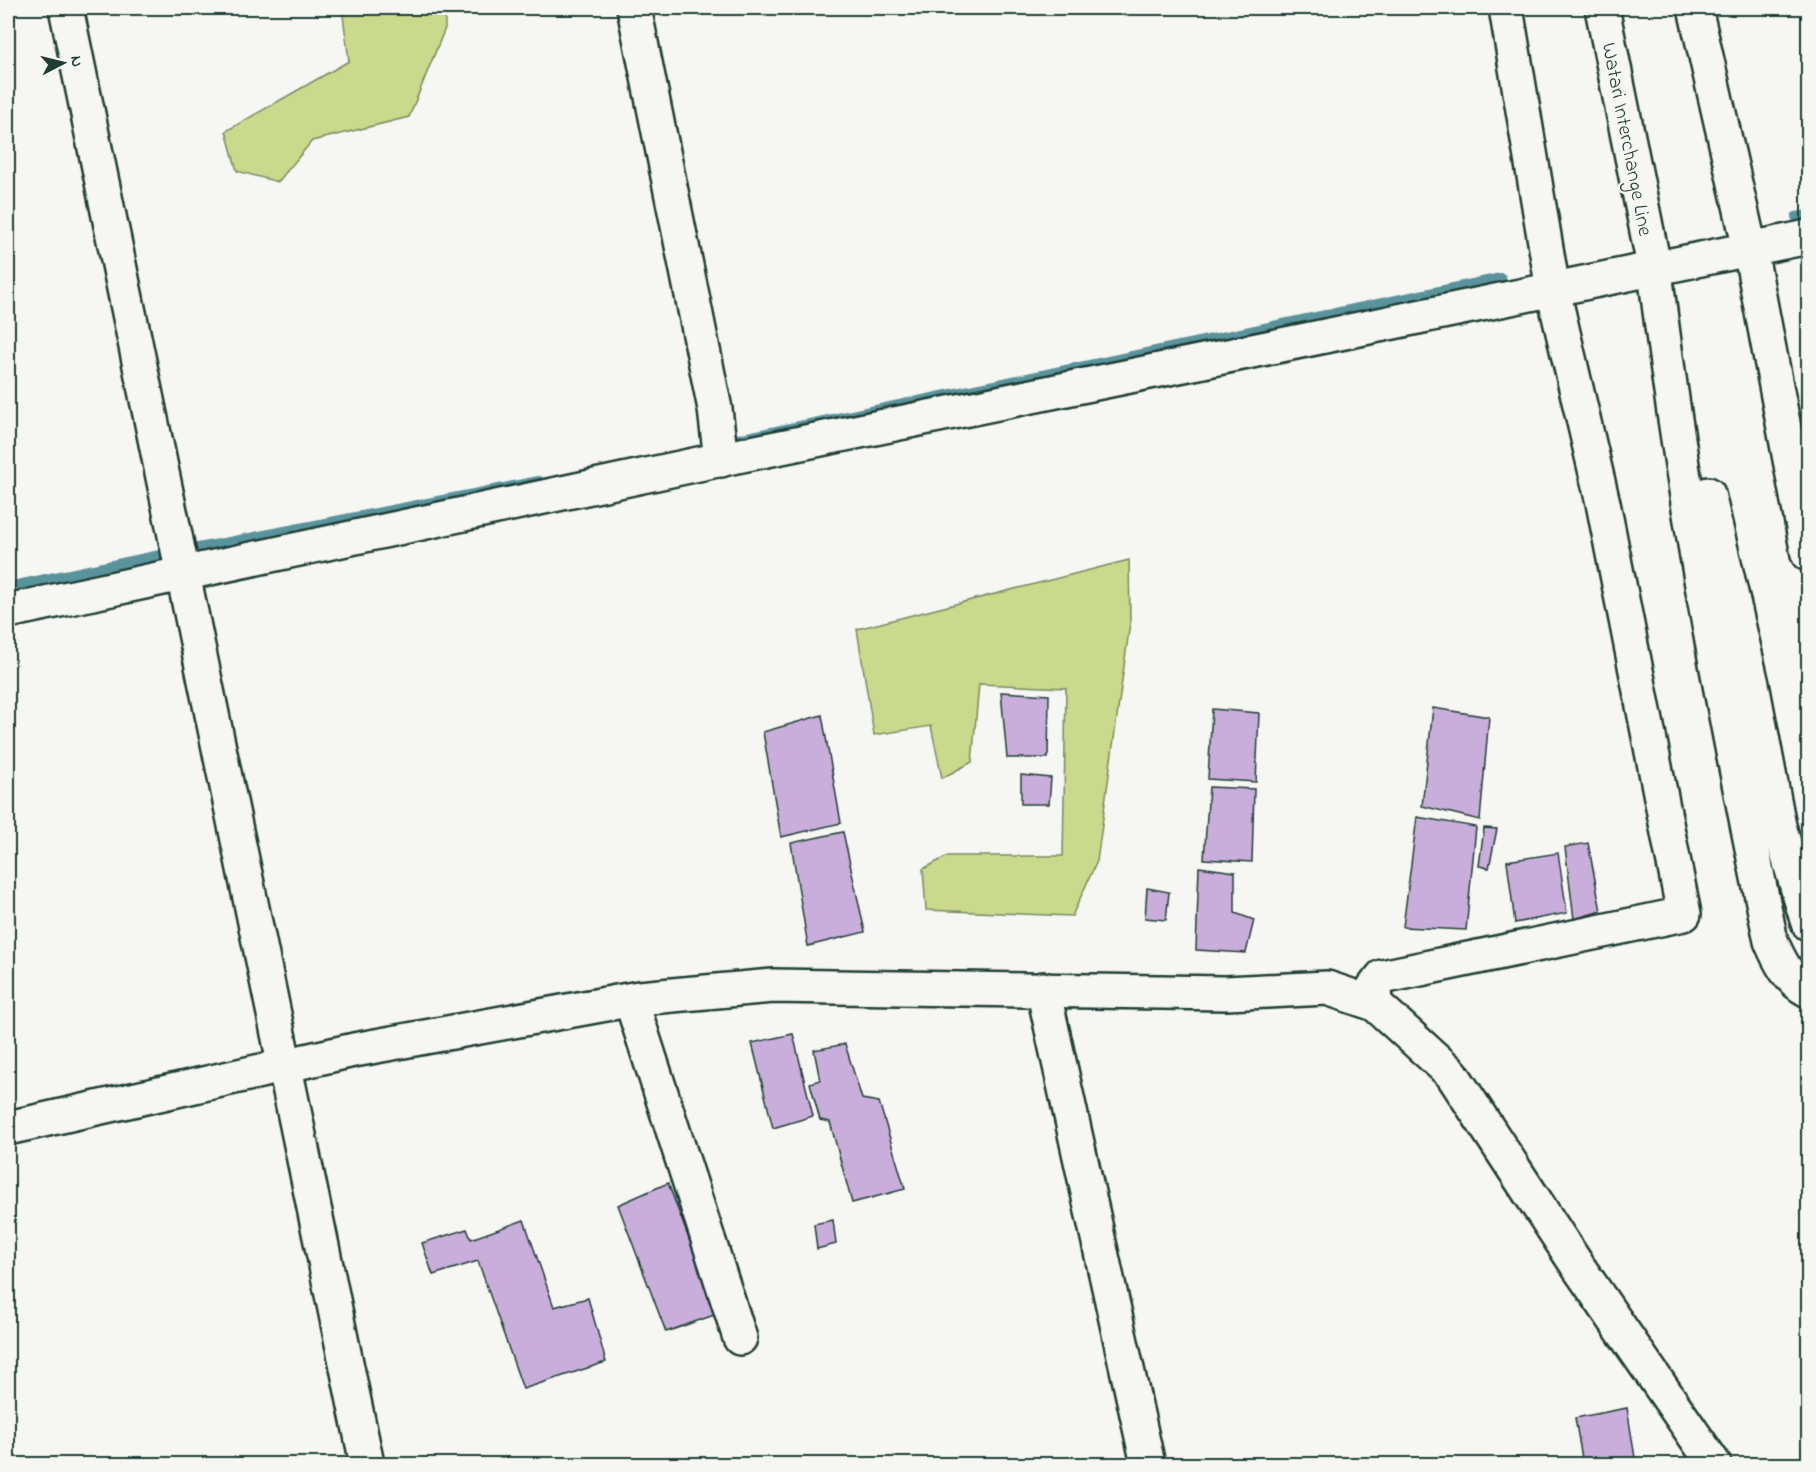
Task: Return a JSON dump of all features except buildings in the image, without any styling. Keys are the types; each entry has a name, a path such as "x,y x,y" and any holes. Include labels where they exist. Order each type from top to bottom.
{"main road":[{"path":"66,8 284,1068 300,1131 367,1464"},
{"path":"634,8 715,409 721,460"},
{"path":"1375,1004 1374,987 1382,977 1684,914 1603,503 1553,290 1506,8"},
{"name":"Watari Interchange Line","path":"1602,8 1655,271"},
{"path":"1695,8 1750,249 1809,554"},
{"path":"8,611 721,460 1655,271 1809,237"},
{"path":"1655,271 1752,684 1779,825 1809,923"},
{"path":"1655,271 1666,365 1703,592 1771,941 1780,961 1793,979 1809,990"},
{"path":"8,1128 284,1068 354,1050 631,1000 773,986 1226,993 1327,988 1375,1004 1452,1074 1579,1268 1714,1464"},
{"path":"1043,989 1148,1464"},
{"path":"631,1000 740,1338"}],"green space":[{"path":"342,8 445,8 445,28 409,117 312,141 278,182 237,171 226,131 349,61"},
{"path":"1129,560 1130,623 1097,861 1072,916 926,910 923,869 948,856 1063,856 1066,688 979,684 972,762 942,778 931,726 874,735 857,629"}],"waterway":[{"path":"1796,217 1808,215"},
{"path":"738,439 1501,278"},
{"path":"198,548 539,481"},
{"path":"8,587 160,555"}]}
